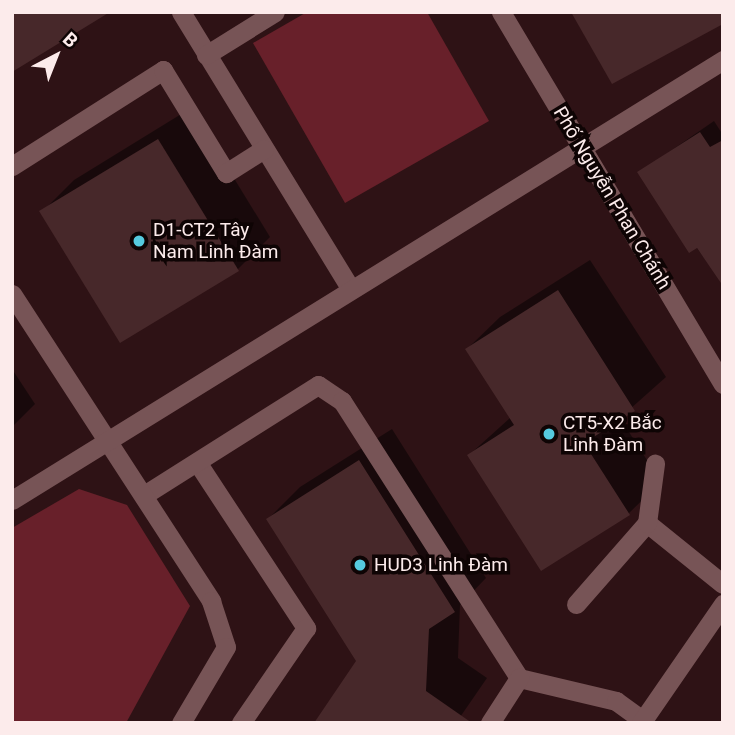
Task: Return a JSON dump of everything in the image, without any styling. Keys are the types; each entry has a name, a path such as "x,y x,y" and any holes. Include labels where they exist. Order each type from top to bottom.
{"street":[{"path":"181,12 350,288"},
{"path":"206,55 275,12"},
{"name":"Phố Nguyễn Phan Chánh","path":"501,12 721,375"},
{"path":"12,500 350,288 723,60"},
{"path":"12,166 163,70 226,173 264,149"},
{"path":"12,294 211,601 226,647 181,723"},
{"path":"144,495 318,385 342,401 519,678 616,701 642,722 723,604"},
{"path":"197,462 306,628 241,723"},
{"path":"576,604 647,523 655,464"},
{"path":"647,523 723,584"},
{"path":"490,723 519,678"}],"shaded area":[{"path":"307,12 427,12 489,121 345,203 253,43"},
{"path":"79,489 127,505 190,606 126,723 12,723 12,528"}],"building":[{"path":"12,12 110,12 12,72"},
{"path":"571,12 723,12 723,24 612,84"},
{"path":"700,132 710,147 723,140 723,286 697,248 689,253 637,172"},
{"name":"D1-CT2 Tây Nam Linh Đàm","path":"158,139 239,271 120,343 39,211"},
{"name":"CT5-X2 Bắc Linh Đàm","path":"558,290 635,411 584,443 630,515 541,571 467,455 514,425 465,349"},
{"name":"HUD3 Linh Đàm","path":"359,460 455,612 429,629 426,691 472,723 314,723 356,661 266,519"}],"place":[{"name":"D1-CT2 Tây Nam Linh Đàm","path":"139,241"},
{"name":"CT5-X2 Bắc Linh Đàm","path":"549,434"},
{"name":"HUD3 Linh Đàm","path":"360,565"}]}
